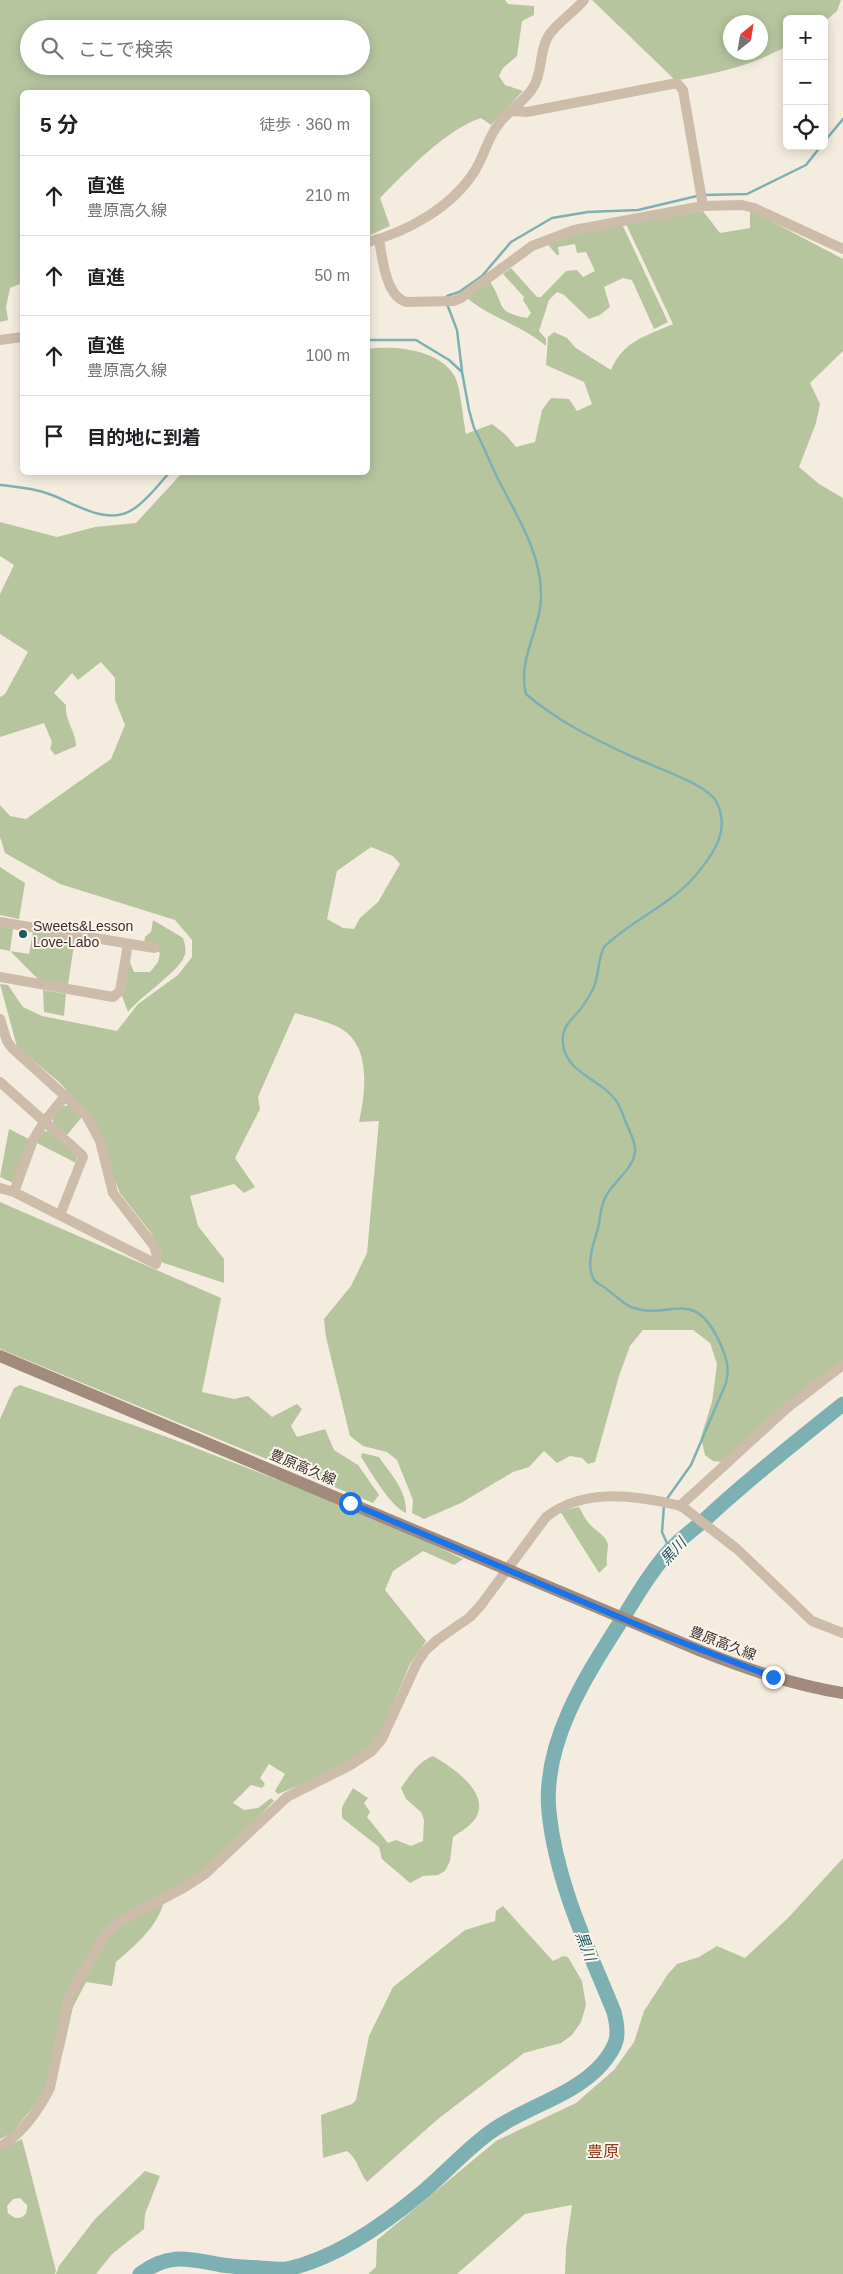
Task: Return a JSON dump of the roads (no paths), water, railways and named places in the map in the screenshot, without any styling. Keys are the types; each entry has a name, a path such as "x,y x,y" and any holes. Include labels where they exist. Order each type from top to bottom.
{"main road":[{"name":"豊原高久線","path":"0,1356 652,1631 770,1677 843,1693"}],"street":[{"path":"370,241 429,216 449,201 464,186 475,171 492,134 500,122 512,112 536,84 544,46 550,34 584,0"},
{"path":"512,112 527,112 677,83 683,90 703,206"},
{"path":"379,239 384,270 394,293 400,301 454,301 470,292 532,246 548,238 604,223 632,220 703,206 748,206 843,249"},
{"path":"0,340 20,337"},
{"path":"0,922 154,948"},
{"path":"0,977 113,997 120,991 128,944"},
{"path":"0,1019 7,1041 12,1048 86,1115 96,1133 113,1193 154,1246 158,1256 156,1264 14,1192 0,1188"},
{"path":"0,1082 83,1157 60,1215"},
{"path":"14,1192 33,1140 44,1122 66,1095"},
{"path":"680,1506 787,1408 843,1366"},
{"path":"0,2146 15,2136 50,2088 69,1997 105,1935 121,1921 185,1887 205,1874 287,1797 349,1766 372,1751 382,1738 417,1663 425,1651 470,1617 508,1570 546,1517 557,1508 572,1502 621,1496 658,1500 680,1506 723,1536 812,1621 843,1632"}],"waterway":[{"path":"828,137 843,119"},
{"path":"703,195 747,194 806,165 818,150"},
{"path":"446,299 447,296 459,292 482,276 511,242 552,218 588,212 638,210 697,196"},
{"path":"447,304 457,330 462,371"},
{"path":"370,340 416,340 449,360 462,372 474,428 520,520 533,550 537,565 540,581 540,609 527,656 524,681 526,694 551,713 591,737 701,788 716,801 720,812 721,831 709,858 686,886 604,947 593,989 581,1008 566,1026 563,1035 567,1058 617,1102 635,1145 634,1158 631,1164 609,1190 603,1204 590,1261 591,1274 594,1280 631,1307 658,1311 680,1308 700,1315 710,1325 720,1343 727,1362 726,1383 691,1465 666,1500"},
{"path":"0,485 37,490 92,512 114,516 125,514 135,508 149,496 167,475"},
{"name":"黒川","path":"140,2274 161,2262 180,2259 232,2266 287,2269 323,2257 360,2238 394,2215 424,2191 472,2147 502,2124 577,2085 602,2064 616,2040 616,2020 574,1914 558,1864 549,1812 549,1786 553,1760 560,1735 570,1710 595,1662 663,1558 679,1541 742,1486 843,1404"},
{"path":"664,1505 662,1532 670,1550"}],"place":[{"name":"Sweets&Lesson Love-Labo","path":"23,934"}],"district":[{"name":"豊原","path":"603,2151"}]}
